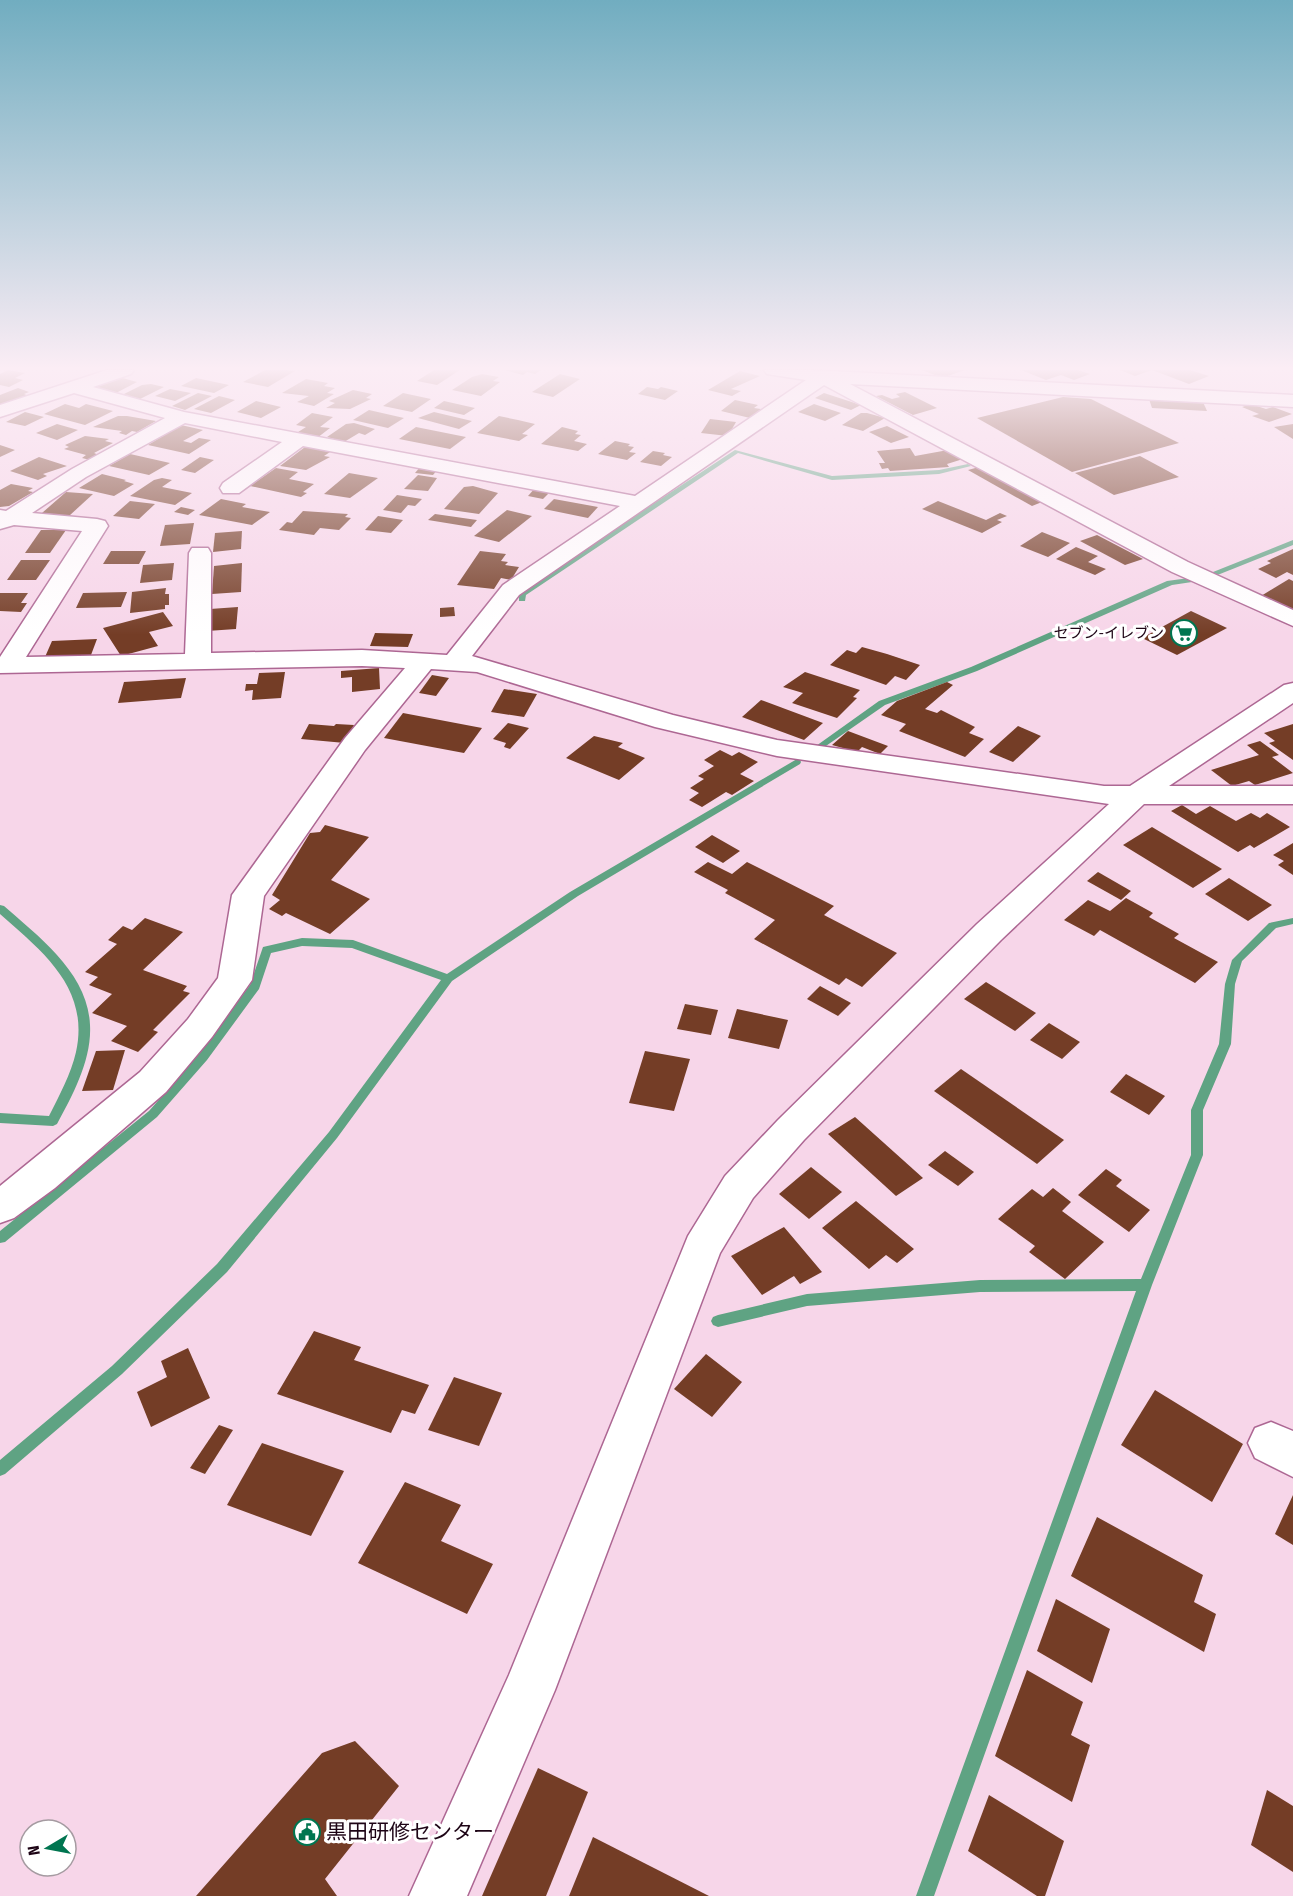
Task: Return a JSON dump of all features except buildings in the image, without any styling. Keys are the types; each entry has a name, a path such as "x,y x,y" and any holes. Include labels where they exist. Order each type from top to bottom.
{"street":[{"path":"3,520 106,458"},
{"path":"231,488 272,458"},
{"path":"405,458 640,503"},
{"path":"0,1207 41,1177 153,1082 200,1028 235,980 248,895 355,744 511,590 705,458"},
{"path":"976,458 1180,567 1293,619"},
{"path":"3,520 98,526 4,665"},
{"path":"198,662 200,553"},
{"path":"4,665 362,658 440,660 479,664 665,721 777,748 1104,795 1293,795"},
{"path":"438,1896 529,1690 702,1248 739,1187 791,1130 988,932 1136,795 1293,691"}],"waterway":[{"path":"522,599 522,594 726,458"},
{"path":"763,458 832,478 939,472 968,466"},
{"path":"1212,574 1293,542"},
{"path":"820,746 882,703 974,669 1170,583 1189,580"},
{"path":"448,978 574,894 797,762"},
{"path":"0,908 52,957 70,979 80,1001 85,1025 82,1052 71,1084 53,1121 0,1118"},
{"path":"1145,1285 1197,1155 1197,1110 1225,1044 1230,984 1237,960 1273,925 1293,921"},
{"path":"0,1238 153,1114 203,1057 255,986 267,950 302,942 353,944 448,978"},
{"path":"0,1469 117,1370 222,1268 333,1135 448,978"},
{"path":"718,1321 807,1300 980,1286 1145,1285"},
{"path":"925,1896 1145,1285"}],"place":[{"name":"セブン-イレブン","path":"1184,633"},
{"name":"黒田研修センター","path":"307,1832"}]}
